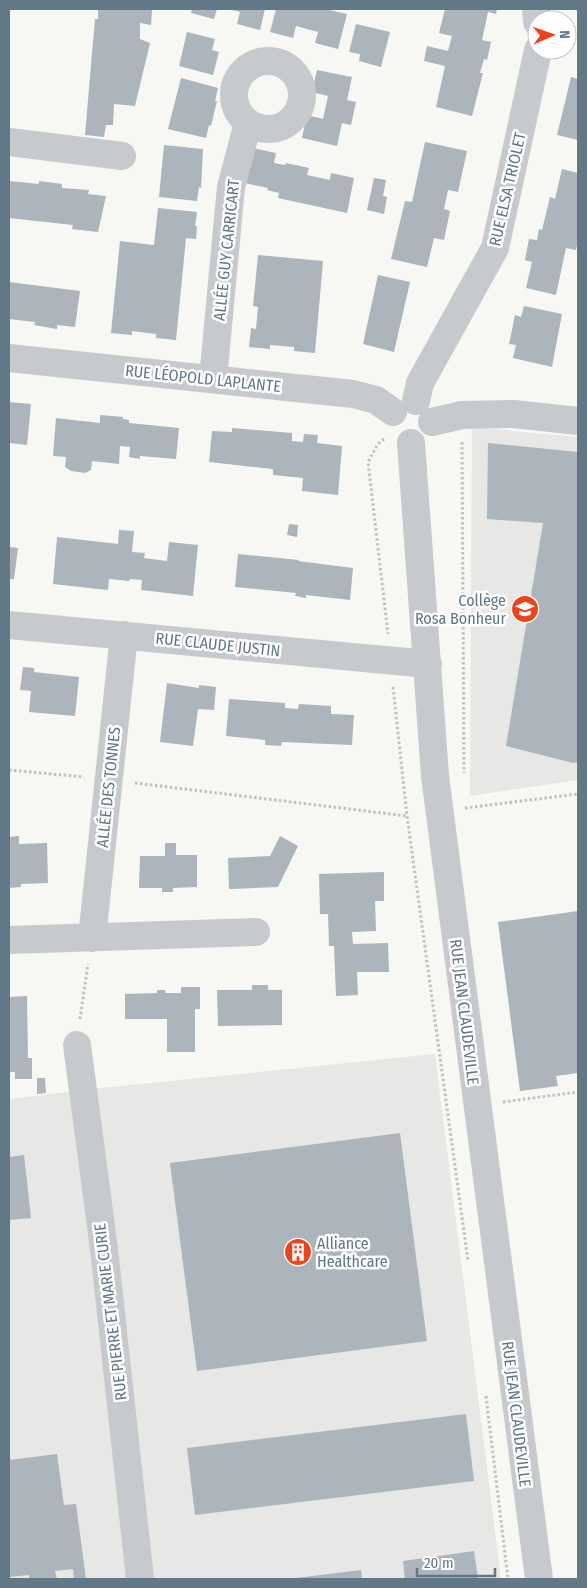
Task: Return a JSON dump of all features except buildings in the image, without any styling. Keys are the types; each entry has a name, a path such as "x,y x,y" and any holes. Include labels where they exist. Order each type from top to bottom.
{"street":[{"name":"RUE ELSA TRIOLET","path":"409,422 420,383 495,248 536,60"},
{"name":"ALLÉE GUY CARRICART","path":"213,379 231,187 248,123"},
{"path":"9,142 122,156"},
{"name":"RUE LÉOPOLD LAPLANTE","path":"9,358 353,394 376,400 409,422"},
{"path":"409,422 462,415 514,414 578,421"},
{"name":"RUE JEAN CLAUDEVILLE","path":"409,422 435,776 538,1579"},
{"name":"RUE CLAUDE JUSTIN","path":"9,625 428,664"},
{"name":"ALLÉE DES TONNES","path":"92,938 124,635"},
{"path":"9,940 256,932"},
{"name":"RUE PIERRE ET MARIE CURIE","path":"77,1045 104,1249 140,1579"}],"path":[{"path":"462,415 464,779"},
{"path":"409,422 378,444 368,462 407,816 469,1267"},
{"path":"9,770 109,780 407,816"},
{"path":"464,799 464,808 578,794"},
{"path":"77,1045 92,938"},
{"path":"477,1105 578,1092"},
{"path":"486,1394 508,1579"}],"shaded area":[{"name":"Collège Rosa Bonheur","path":"472,427 578,437 578,780 470,796"},
{"path":"435,1054 501,1579 9,1579 9,1099"}],"place":[{"name":"Collège Rosa Bonheur","path":"525,609"},
{"name":"Alliance Healthcare","path":"298,1252"}]}
